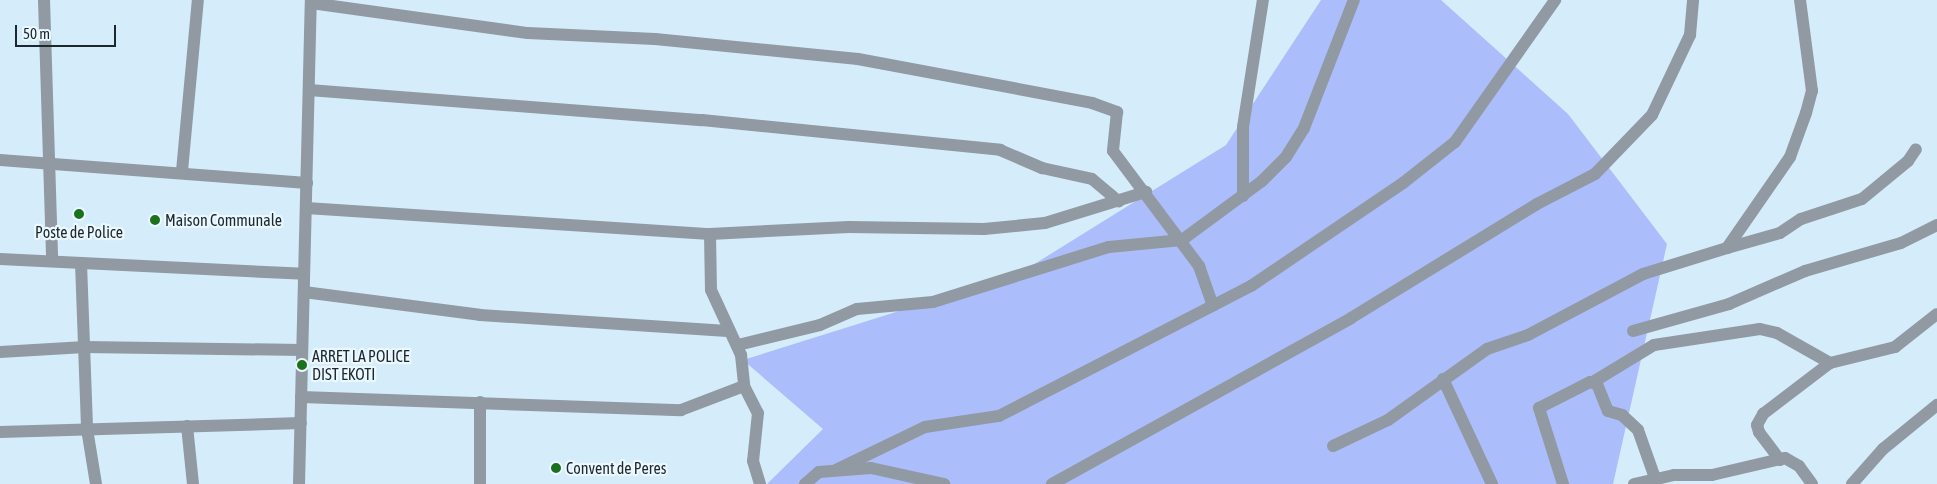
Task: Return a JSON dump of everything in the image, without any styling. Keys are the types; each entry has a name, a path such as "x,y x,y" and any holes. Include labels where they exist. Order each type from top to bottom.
{"street":[{"path":"44,0 51,164 52,262"},
{"path":"182,171 198,0"},
{"path":"1243,196 1243,127 1263,0"},
{"path":"738,345 820,325 857,309 933,302 1109,247 1182,240 1243,196 1286,157 1304,128 1354,0"},
{"path":"836,470 925,427 999,416 1213,306 1310,246 1455,142 1556,0"},
{"path":"1052,484 1351,318 1537,204 1595,174 1652,115 1690,35 1693,0"},
{"path":"1727,248 1790,157 1806,114 1812,91 1800,0"},
{"path":"299,484 311,2 528,32 821,55 1056,94 1117,112 1113,151 1182,240 1199,266 1213,306"},
{"path":"309,90 702,120 1000,150 1042,168 1092,178 1119,202"},
{"path":"1333,446 1388,420 1487,349 1528,335 1643,274 1780,233 1802,219 1862,199 1887,181 1916,149"},
{"path":"0,160 182,171 307,183"},
{"path":"306,208 710,234 849,227 984,229 1045,223 1119,202 1146,192"},
{"path":"1633,331 1728,304 1805,271 1901,243 1937,225"},
{"path":"710,234 711,290 727,331 738,345 744,386 758,413 753,461 756,483"},
{"path":"0,259 304,274"},
{"path":"81,263 87,429 96,484"},
{"path":"304,292 480,315 727,331"},
{"path":"1780,460 1762,438 1759,419 1830,363 1895,347 1937,314"},
{"path":"1563,484 1539,408 1593,382 1654,345 1760,329 1777,333 1830,363"},
{"path":"0,352 85,347 302,350"},
{"path":"1443,379 1492,484"},
{"path":"1593,382 1608,411 1622,415 1638,430 1655,478"},
{"path":"301,397 680,410 744,386"},
{"path":"480,402 480,484"},
{"path":"1852,484 1883,449 1936,409"},
{"path":"0,432 301,423"},
{"path":"187,426 193,484"},
{"path":"1634,484 1655,478 1699,475 1780,460 1792,461 1812,484"},
{"path":"805,484 819,472 871,468 944,484"},
{"path":"1688,484 1699,475"}],"shaded area":[{"path":"1321,0 1441,0 1568,114 1667,244 1613,484 767,484 823,429 743,360 1020,273 1226,145"}],"place":[{"name":"Poste de Police","path":"79,214"},
{"name":"Maison Communale","path":"155,220"},
{"name":"ARRET LA POLICE DIST EKOTI","path":"302,365"},
{"name":"Convent de Peres","path":"556,468"}]}
